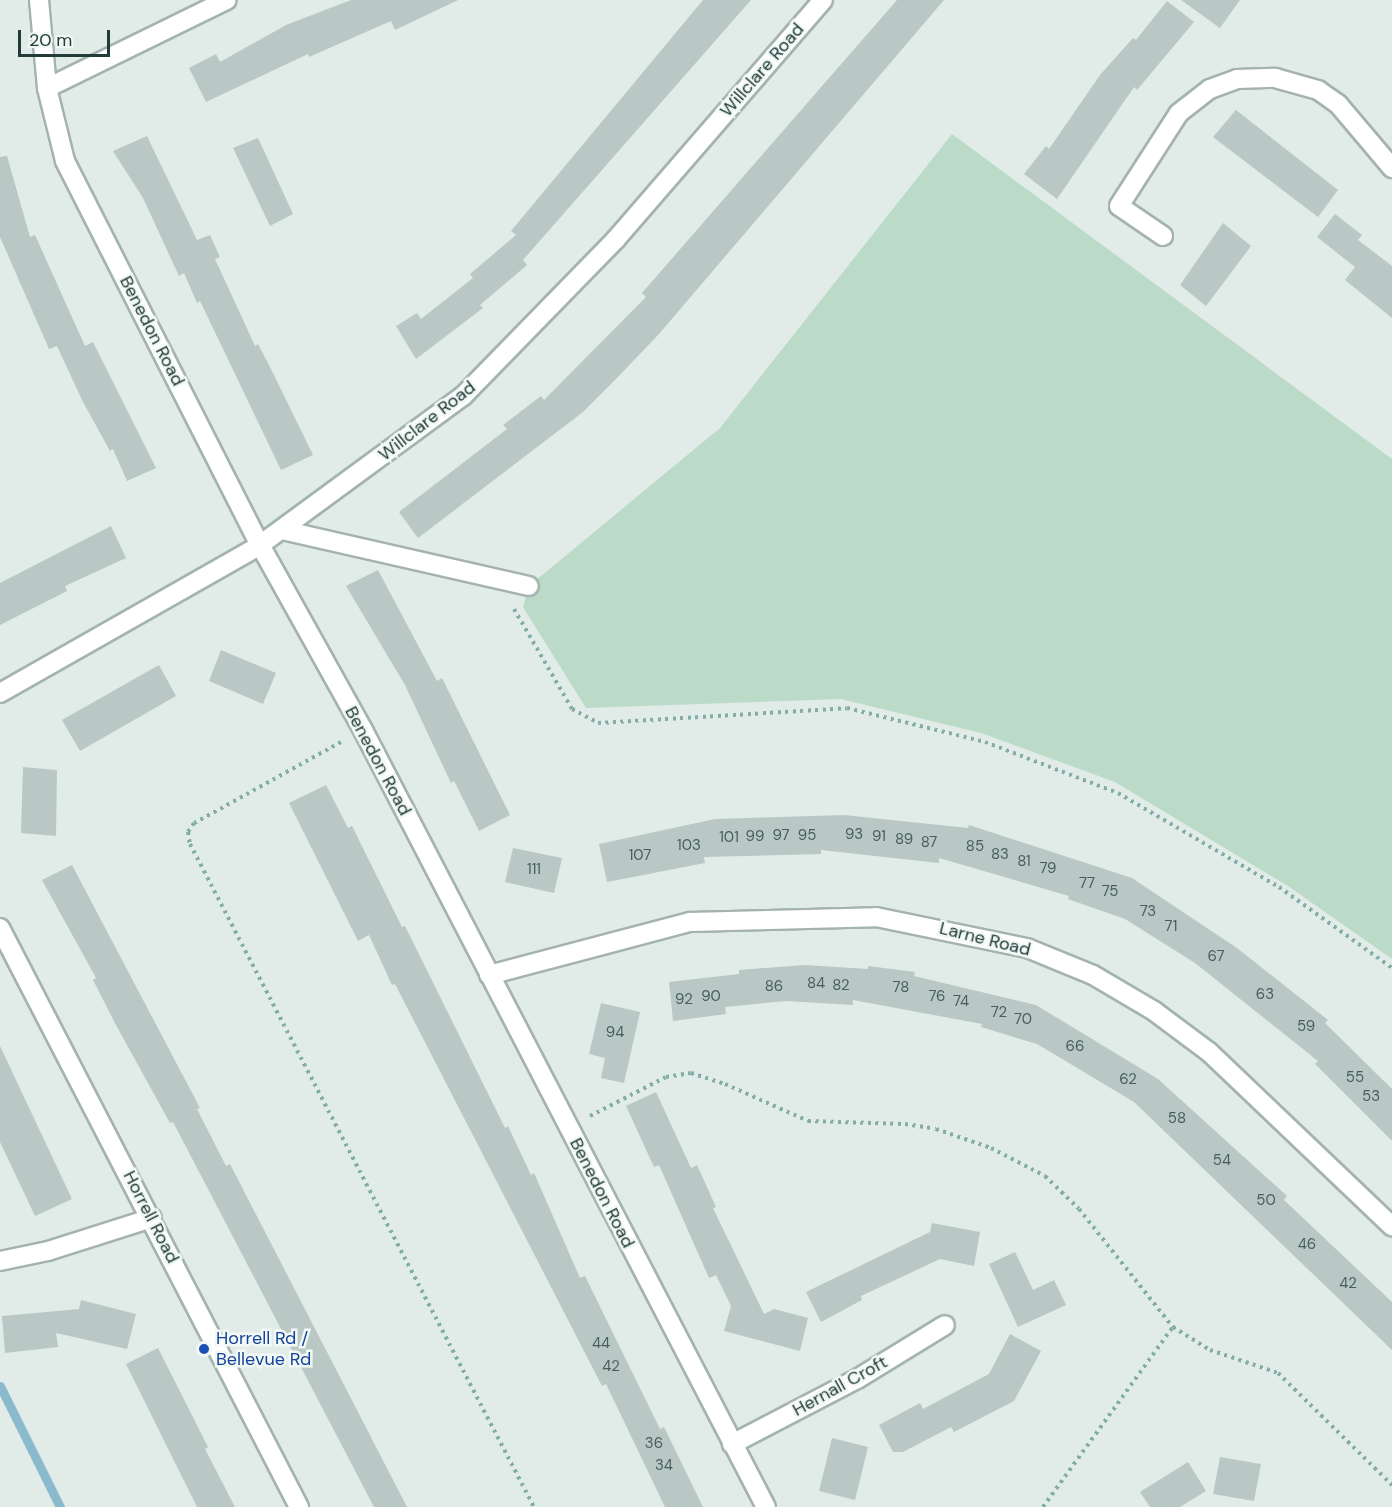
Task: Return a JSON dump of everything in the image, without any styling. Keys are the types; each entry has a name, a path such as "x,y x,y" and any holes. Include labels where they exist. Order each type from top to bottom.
{"street":[{"name":"Benedon Road","path":"39,0 47,88 65,161 260,545 363,730 766,1507"},
{"path":"47,88 227,0"},
{"name":"Willclare Road","path":"0,693 260,545 463,396 616,239 823,0"},
{"path":"1163,236 1119,206 1179,113 1210,89 1237,79 1275,78 1318,90 1338,104 1392,168"},
{"path":"282,530 529,586"},
{"name":"Larne Road","path":"489,975 701,921 876,917 943,927 1027,948 1093,975 1154,1011 1209,1052 1392,1226"},
{"name":"Horrell Road","path":"0,928 152,1218 299,1507"},
{"path":"0,1261 48,1251 152,1218"},
{"name":"Hernall Croft","path":"732,1444 857,1379 945,1325"}],"path":[{"path":"496,578 572,709 598,723 847,708 985,742 1118,793 1279,887 1392,968"},
{"path":"363,730 194,823 188,832 190,844 534,1507"},
{"path":"568,1127 666,1077 691,1073 725,1084 808,1121 905,1124 936,1129 991,1148 1045,1176 1079,1209 1173,1327 1210,1350 1278,1373 1392,1485"},
{"path":"1043,1507 1173,1327"}],"green space":[{"path":"952,134 1392,459 1392,959 1288,886 1115,782 981,733 841,699 586,708 523,607 529,586 720,428"}],"building":[{"path":"351,0 458,0 395,30 391,21 309,57 308,54 206,102 189,68 216,54 220,62 286,25"},
{"path":"703,0 751,0 523,260 527,265 480,305 483,308 416,359 396,326 417,313 421,319 473,278 470,274 516,235 511,231"},
{"path":"897,0 944,0 659,334 615,380 583,412 418,538 399,512 507,429 503,425 541,396 544,400 646,297 642,293"},
{"path":"1181,0 1240,0 1220,28"},
{"path":"1167,1 1194,22 1137,90 1134,87 1057,199 1024,174 1046,146 1049,149 1100,75 1133,38 1136,40"},
{"path":"1236,110 1338,190 1318,217 1213,137"},
{"path":"147,136 197,240 210,235 220,257 215,259 255,346 258,344 313,455 281,470 200,301 197,303 184,273 179,276 143,198 113,151"},
{"path":"258,138 293,214 270,226 233,148"},
{"path":"7,156 30,237 35,235 85,346 93,342 156,468 127,481 113,449 110,451 82,400 57,346 49,349 0,237 0,157"},
{"path":"1335,214 1362,235 1358,240 1392,266 1392,318 1345,280 1355,267 1317,237"},
{"path":"1223,223 1251,246 1206,306 1180,285"},
{"path":"111,526 126,558 65,586 67,591 0,625 0,583"},
{"path":"378,570 437,681 442,678 510,815 479,831 454,781 451,783 405,685 346,586"},
{"path":"221,650 276,673 263,704 209,681"},
{"path":"159,665 176,696 80,751 62,720"},
{"path":"23,767 57,770 56,836 21,833"},
{"path":"326,785 348,828 352,826 402,927 405,926 505,1128 508,1126 531,1175 534,1173 580,1278 585,1276 660,1429 664,1427 703,1507 665,1507 606,1384 602,1386 395,984 392,985 369,935 358,941 289,803"},
{"path":"844,815 968,828 969,825 1132,878 1237,948 1328,1020 1325,1023 1392,1089 1392,1141 1315,1064 1318,1061 1195,963 1125,919 1068,899 1069,896 939,858 939,863 821,850 821,854 704,857 705,863 607,882 599,844 715,819"},
{"path":"513,848 562,858 554,893 505,882"},
{"path":"72,865 200,1108 197,1109 226,1166 230,1164 407,1507 374,1507 173,1122 170,1123 116,1025 93,980 96,978 42,880"},
{"path":"805,965 868,969 868,966 915,972 914,976 1036,1005 1158,1079 1287,1196 1284,1200 1392,1302 1392,1350 1134,1102 1037,1044 981,1027 982,1024 853,1000 853,1005 786,1001 725,1007 726,1014 673,1021 669,982 739,974 739,970"},
{"path":"601,1003 640,1012 624,1083 601,1078 605,1058 589,1054"},
{"path":"0,1046 72,1199 35,1216 0,1142"},
{"path":"656,1092 691,1168 697,1165 716,1207 713,1208 764,1314 774,1309 808,1318 800,1351 724,1331 731,1306 716,1275 709,1278 659,1165 654,1167 626,1106"},
{"path":"932,1223 980,1232 974,1266 940,1259 861,1296 862,1300 821,1322 806,1292 930,1232"},
{"path":"1015,1252 1033,1290 1054,1280 1066,1305 1018,1327 989,1264"},
{"path":"81,1300 136,1314 127,1349 56,1333 58,1347 5,1353 2,1316 79,1309"},
{"path":"1010,1334 1041,1351 1014,1401 954,1432 951,1427 903,1452 893,1452 879,1425 920,1403 923,1409 989,1374"},
{"path":"158,1348 208,1447 205,1449 235,1507 197,1507 126,1364"},
{"path":"832,1438 868,1447 855,1500 819,1491"},
{"path":"1220,1457 1261,1464 1254,1501 1213,1494"},
{"path":"1188,1462 1206,1491 1180,1507 1150,1507 1140,1492"}],"waterway":[{"path":"0,1386 60,1507"}],"place":[{"name":"Horrell Rd / Bellevue Rd","path":"204,1349"}]}
